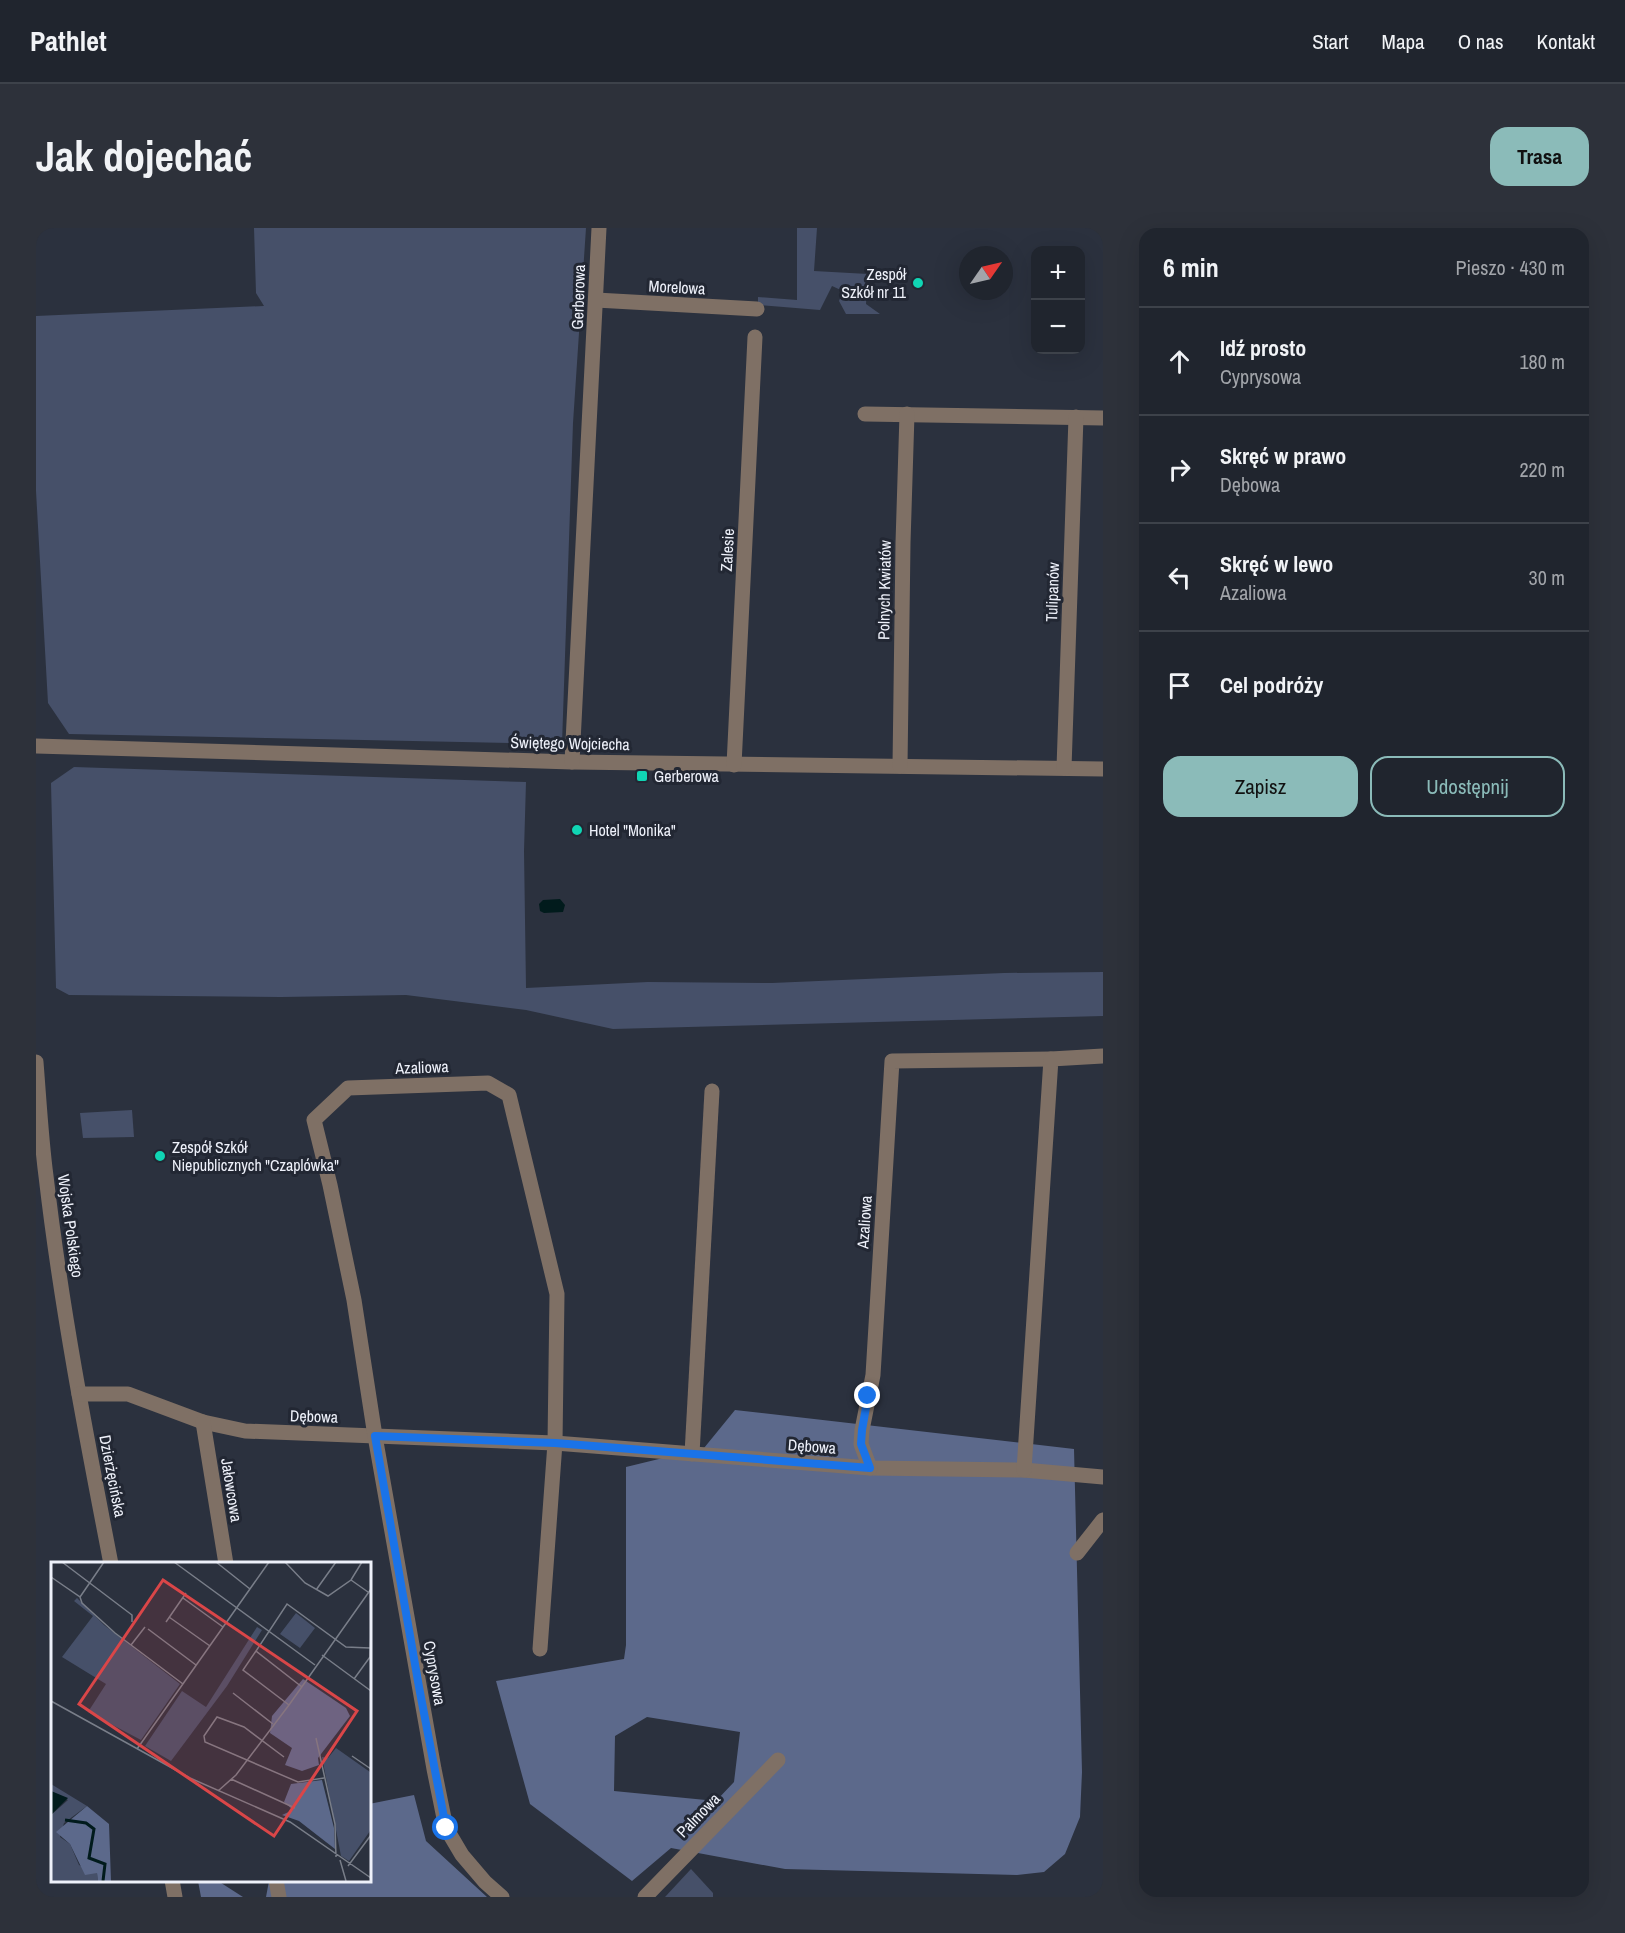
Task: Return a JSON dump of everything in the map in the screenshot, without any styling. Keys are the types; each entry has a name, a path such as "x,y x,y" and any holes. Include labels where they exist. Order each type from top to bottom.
{"street":[{"name":"Gerberowa","path":"572,762 599,228"},
{"name":"Morelowa","path":"596,300 757,309"},
{"name":"Zalesie","path":"734,765 755,337"},
{"path":"865,414 1103,418"},
{"name":"Polnych Kwiatów","path":"900,766 903,543 908,414"},
{"name":"Tulipanów","path":"1065,768 1076,417"},
{"name":"Świętego Wojciecha","path":"36,746 572,762 1103,769"},
{"name":"Azaliowa","path":"870,1468 861,1444 873,1375 892,1061 1103,1056"},
{"path":"1024,1470 1051,1059"},
{"name":"Wojska Polskiego","path":"36,1062 46,1174 79,1394"},
{"name":"Azaliowa","path":"375,1436 354,1300 314,1120 348,1088 488,1083 509,1095 557,1294 555,1443"},
{"path":"692,1454 712,1091"},
{"name":"Dębowa","path":"79,1394 128,1394 203,1422 245,1431 555,1443 870,1468 1024,1470 1103,1477"},
{"name":"Dzierżęcińska","path":"79,1394 111,1562"},
{"name":"Jałowcowa","path":"203,1422 226,1562"},
{"name":"Cyprysowa","path":"375,1436 431,1758 446,1828 462,1855 485,1882 502,1897"},
{"path":"540,1649 555,1443"},
{"path":"1077,1552 1103,1520"},
{"name":"Palmowa","path":"645,1897 721,1816 778,1760"},
{"path":"172,1882 175,1897"},
{"path":"276,1882 279,1897"}],"shaded area":[{"path":"254,228 586,228 573,423 562,744 69,734 48,703 36,491 36,316 264,306 256,293"},
{"path":"797,228 817,228 814,271 868,274 866,304 880,314 846,314 839,301 843,291 832,286 820,310 758,305 758,297 797,300"},
{"path":"74,767 526,782 524,851 526,988 648,982 772,983 1004,973 1103,972 1103,1016 613,1029 526,1010 406,995 281,997 69,995 56,988 51,783"},
{"path":"560,899 565,905 563,912 544,913 540,911 539,904 543,900"},
{"path":"132,1110 134,1137 83,1138 80,1113"},
{"path":"735,1410 1074,1449 1082,1772 1080,1817 1065,1854 1044,1872 1017,1875 785,1869 671,1848 632,1881 530,1804 496,1681 624,1659 626,1645 626,1467 704,1448","holes":["647,1717 740,1732 734,1782 716,1801 614,1791 615,1736"]},
{"path":"414,1795 426,1841 487,1897 266,1897 269,1882 370,1882 370,1804"},
{"path":"691,1869 713,1893 713,1897 665,1897"},
{"path":"198,1882 220,1882 243,1897 201,1897"}],"place":[{"name":"Zespół Szkół nr 11","path":"918,283"},
{"name":"Gerberowa","path":"642,776"},
{"name":"Hotel \"Monika\"","path":"577,830"},
{"name":"Zespół Szkół Niepublicznych \"Czaplówka\"","path":"160,1156"}],"route":[{"path":"446,1828 375,1436 555,1443 870,1468 861,1444 868,1396"}]}
